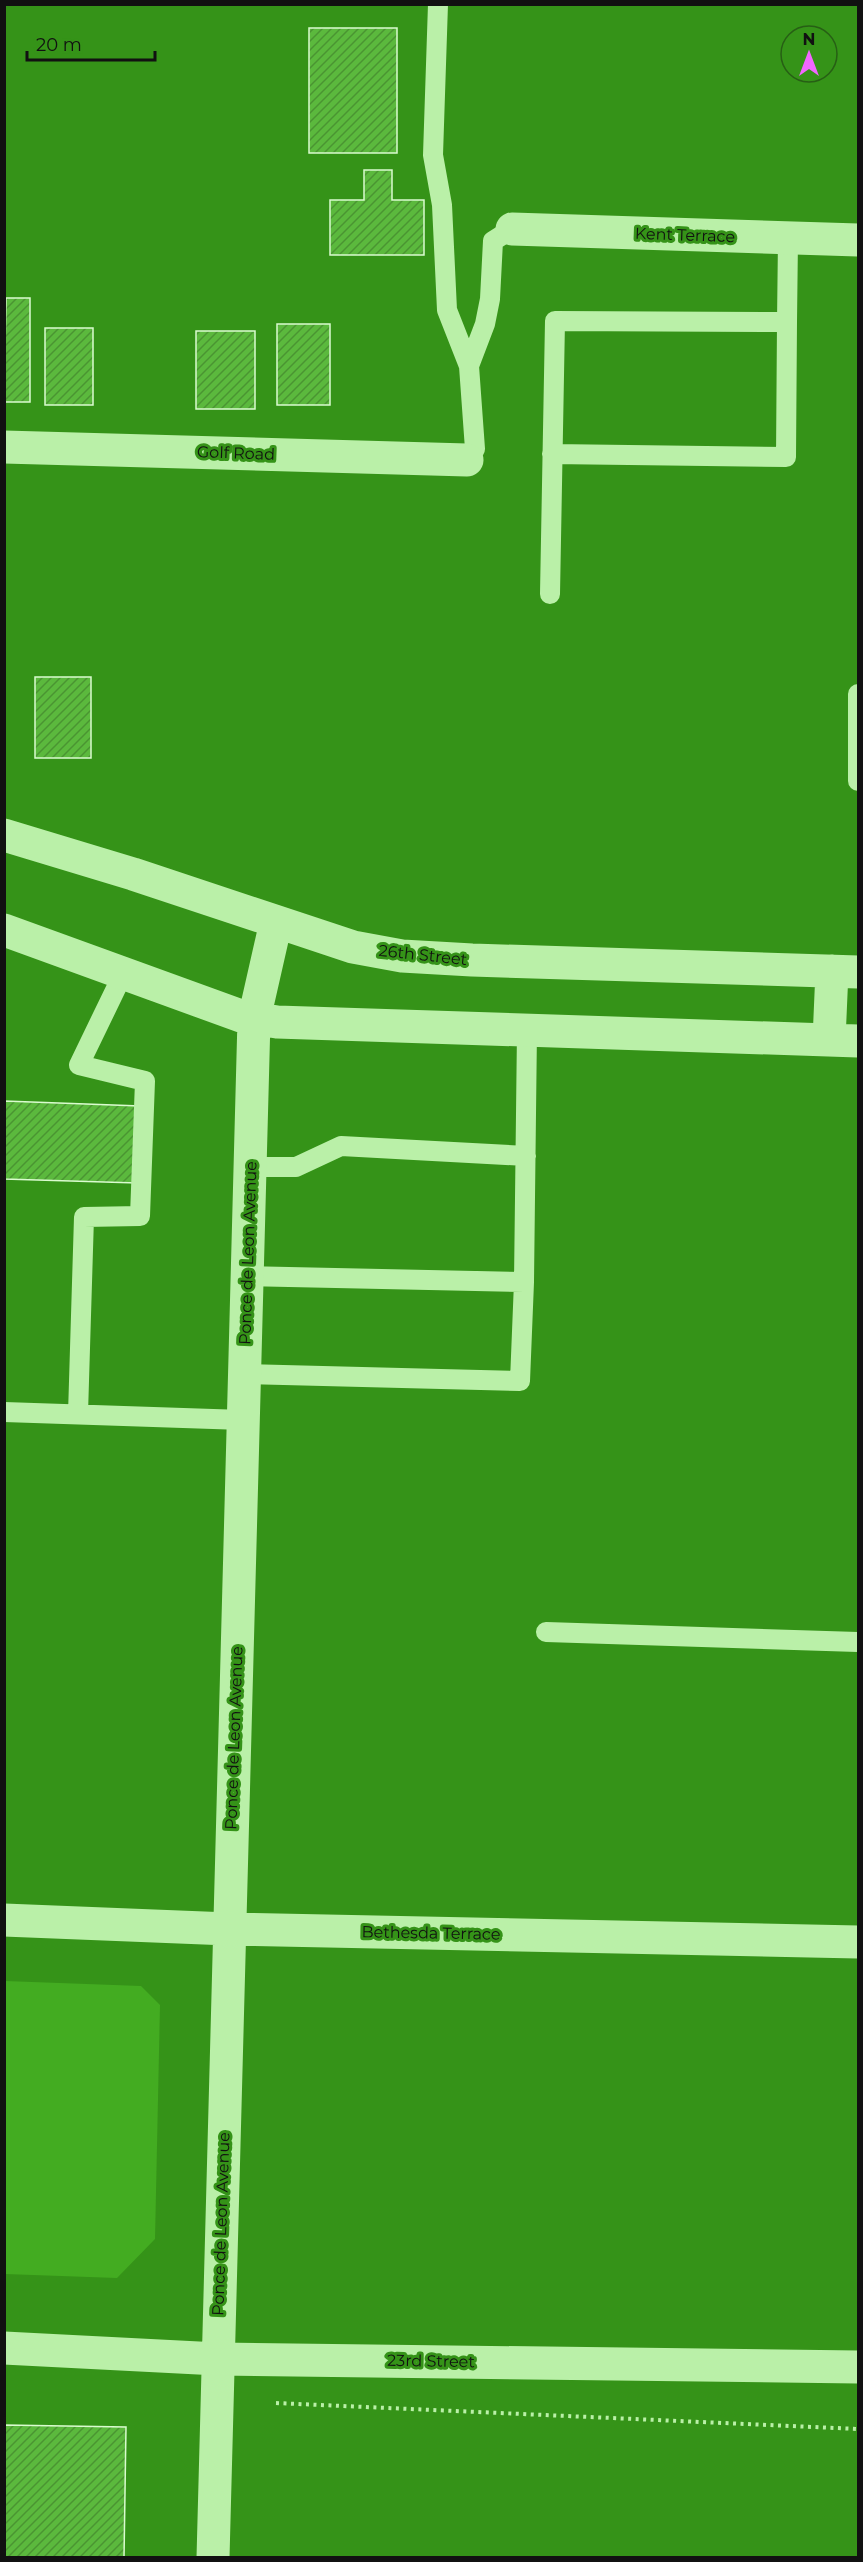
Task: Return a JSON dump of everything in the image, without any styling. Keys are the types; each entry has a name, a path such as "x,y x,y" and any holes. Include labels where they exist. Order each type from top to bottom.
{"street":[{"name":"Kent Terrace","path":"512,229 858,240"},
{"name":"Golf Road","path":"4,447 467,460"},
{"name":"26th Street","path":"6,839 353,947 402,956 845,971"},
{"name":"Ponce de Leon Avenue","path":"213,2558 254,1019 276,922"},
{"path":"4,930 254,1019 277,1022 844,1040 845,971"},
{"name":"Bethesda Terrace","path":"4,1920 229,1929 858,1942"},
{"name":"23rd Street","path":"4,2348 218,2359 858,2367"}],"lane":[{"path":"438,4 433,155 442,205 447,310 469,366 475,449 467,460"},
{"path":"469,366 485,324 490,299 493,241 512,229"},
{"path":"552,454 786,457 788,238"},
{"path":"550,594 555,321 787,322"},
{"path":"858,694 858,781"},
{"path":"78,1414 84,1216 140,1216 145,1081 80,1065 123,974"},
{"path":"244,1374 520,1381 524,1282 527,1030"},
{"path":"250,1167 296,1167 341,1146 526,1156"},
{"path":"247,1276 524,1282"},
{"path":"4,1412 243,1420"},
{"path":"546,1632 858,1642"}],"path":[{"path":"276,2403 858,2429"}],"green space":[{"path":"5,1981 141,1986 160,2005 155,2239 117,2278 5,2274"}],"building":[{"path":"309,28 397,28 397,153 309,153"},
{"path":"364,170 392,170 392,200 424,200 424,255 330,255 330,200 364,200"},
{"path":"6,298 30,298 30,402 4,402"},
{"path":"277,324 330,324 330,405 277,405"},
{"path":"45,328 93,328 93,405 45,405"},
{"path":"196,331 255,331 255,409 196,409"},
{"path":"35,677 91,677 91,758 35,758"},
{"path":"4,1101 140,1106 137,1183 4,1179"},
{"path":"4,2425 126,2427 124,2558 4,2558"}]}
